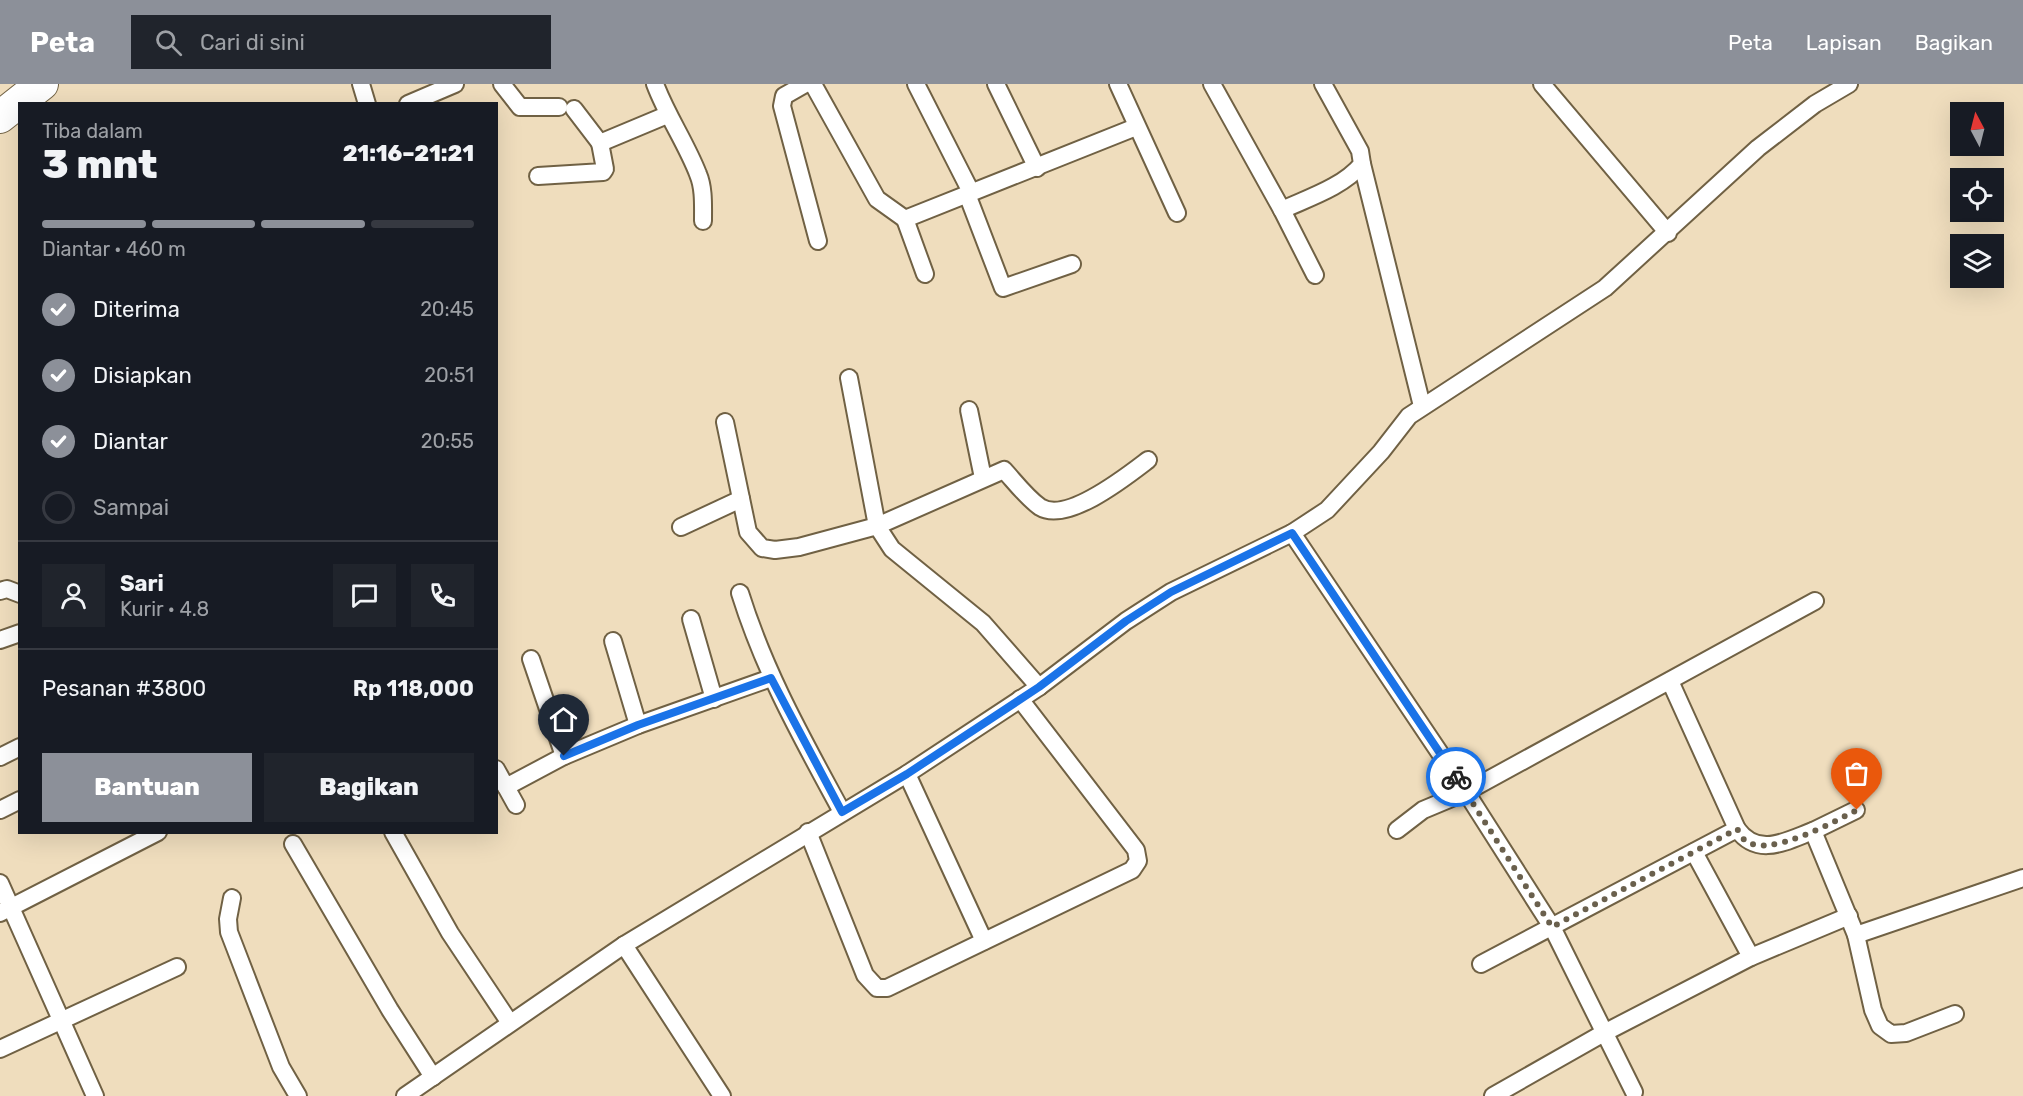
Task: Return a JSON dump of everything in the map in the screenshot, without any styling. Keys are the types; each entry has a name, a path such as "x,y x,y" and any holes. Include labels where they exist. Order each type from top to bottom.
{"highway":[{"path":"19,102 42,84"},
{"path":"0,117 18,103"}],"street":[{"path":"361,84 366,102"},
{"path":"413,102 455,84"},
{"path":"502,84 520,107 567,108 600,143 605,169 603,172 538,177"},
{"path":"655,84 667,115 698,174 703,221"},
{"path":"805,84 784,96 782,106 818,241"},
{"path":"813,84 877,199 905,219 925,274"},
{"path":"916,84 969,193 1003,288 1071,264"},
{"path":"996,84 1037,168"},
{"path":"1118,84 1136,128 1177,213"},
{"path":"1212,84 1282,210 1315,275"},
{"path":"1323,84 1360,151 1422,406"},
{"path":"1542,84 1668,233"},
{"path":"405,1096 624,945 907,774 1039,687 1126,621 1171,592 1292,533 1327,510 1381,452 1410,416 1422,406 1605,288 1668,233 1758,148 1815,104 1849,84"},
{"path":"600,143 667,115"},
{"path":"905,219 1136,128"},
{"path":"1282,210 1334,185 1353,174 1362,164"},
{"path":"849,378 878,526 892,549 983,623 1039,687"},
{"path":"969,410 983,478"},
{"path":"725,422 748,532 762,549 799,547 878,526 1004,470 1042,508 1055,511 1079,504 1115,486 1148,460"},
{"path":"681,527 741,499"},
{"path":"1292,533 1466,792 1552,927 1602,1034 1634,1092"},
{"path":"0,591 7,589 18,593"},
{"path":"740,593 755,642 771,678 842,812"},
{"path":"1397,830 1423,810 1466,792 1815,602"},
{"path":"691,619 714,699"},
{"path":"0,640 18,634"},
{"path":"614,641 638,725"},
{"path":"531,658 564,756"},
{"path":"506,787 564,756 638,725 771,678"},
{"path":"1670,681 1737,829 1745,841 1761,846 1778,844 1813,831 1857,810"},
{"path":"808,832 865,975 877,988 886,988 1132,870 1138,861 1136,850 1020,699"},
{"path":"0,757 18,748"},
{"path":"498,773 516,805"},
{"path":"907,774 984,941"},
{"path":"0,810 18,801"},
{"path":"1481,964 1737,829"},
{"path":"1813,831 1849,916 1856,936 1875,1018 1885,1032 1906,1033 1955,1014"},
{"path":"5,910 154,834"},
{"path":"394,834 450,933 510,1023"},
{"path":"293,844 390,1010 433,1077"},
{"path":"1694,852 1751,957"},
{"path":"1856,936 2023,878"},
{"path":"0,883 5,910 61,1021 95,1096"},
{"path":"232,898 228,919 232,940 281,1067 298,1096"},
{"path":"1493,1096 1602,1034 1751,957 1849,916"},
{"path":"624,945 722,1096"},
{"path":"0,1049 177,967"}],"way so far":[{"path":"1456,777 1552,927 1737,829 1745,841 1761,846 1778,844 1813,831 1857,810"}],"route":[{"path":"564,756 638,725 771,678 842,812 907,774 1039,687 1126,621 1171,592 1292,533 1456,777"}]}
